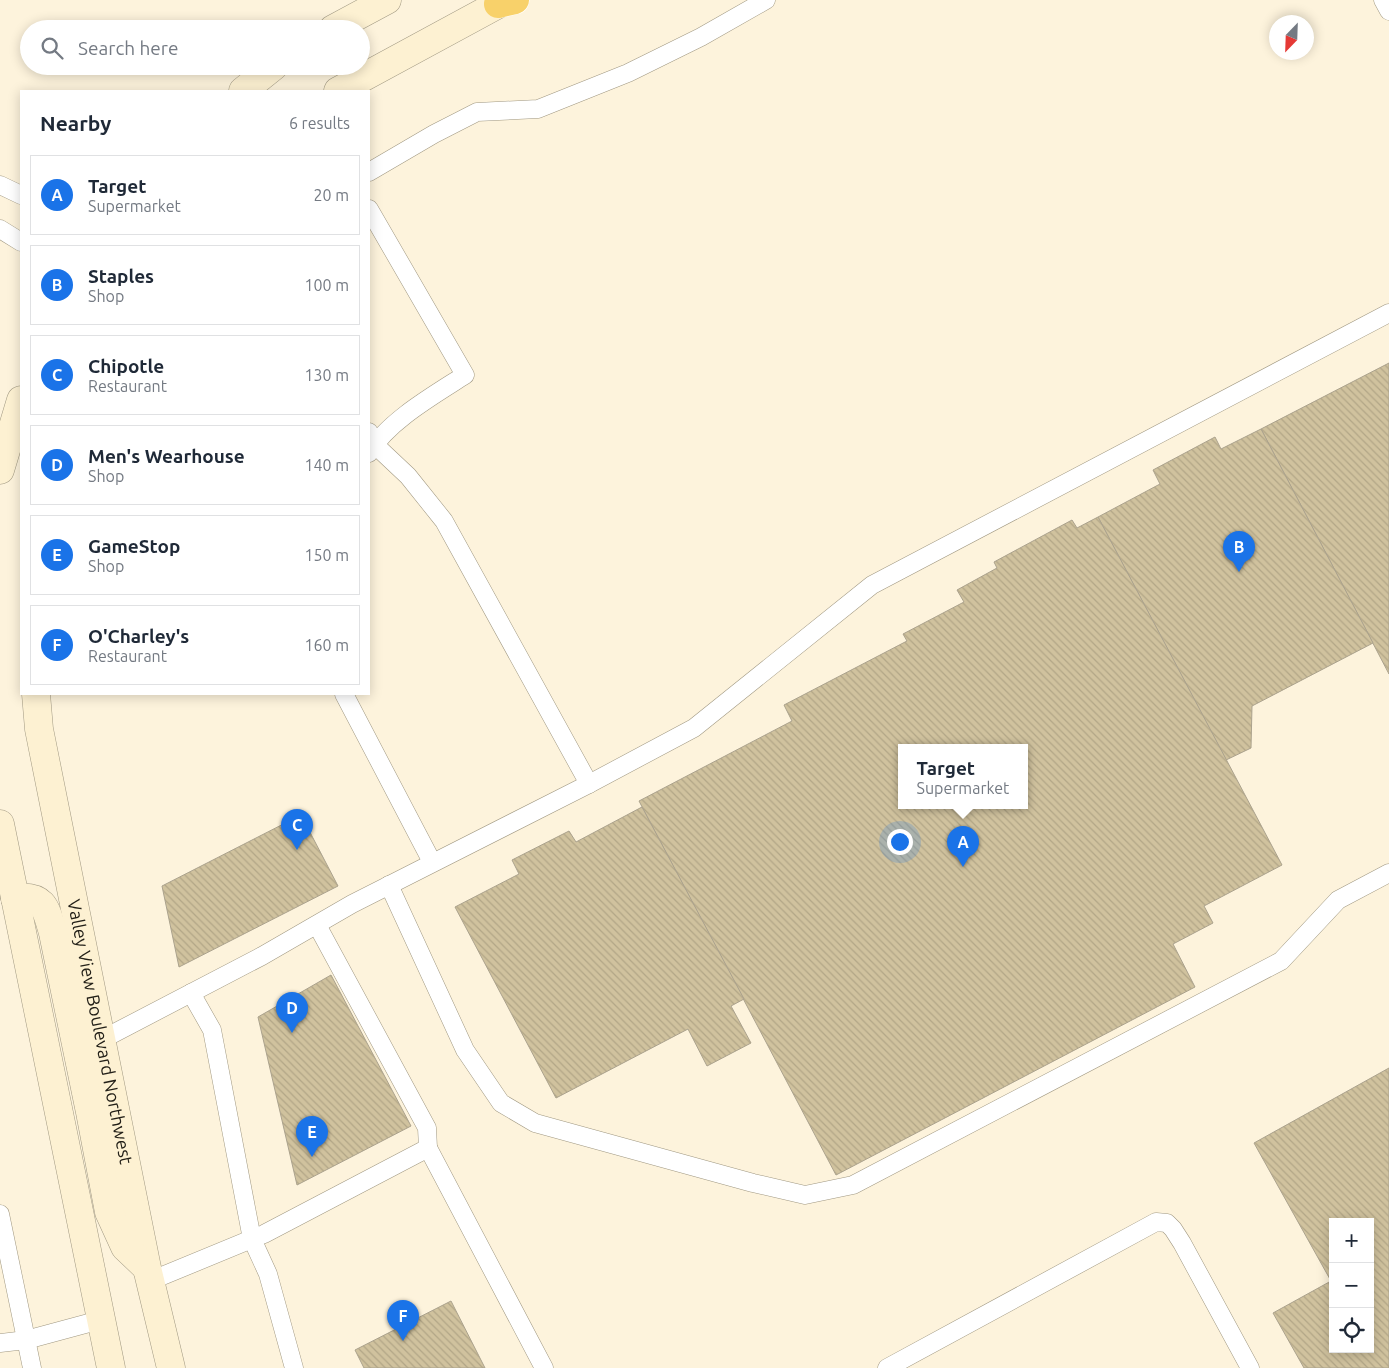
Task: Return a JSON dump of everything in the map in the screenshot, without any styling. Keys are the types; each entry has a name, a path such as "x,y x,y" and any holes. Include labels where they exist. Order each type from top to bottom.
{"main road":[{"path":"350,20 387,0"},
{"path":"370,74 506,1"},
{"path":"244,90 263,75"},
{"path":"340,90 368,75"},
{"path":"0,470 20,403"},
{"name":"Valley View Boulevard Northwest","path":"36,695 39,729 101,1040 149,1275 171,1368"},
{"path":"0,824 7,899 111,1368"},
{"path":"7,899 27,896 35,898 42,903 47,911 90,1112 109,1212 125,1247 149,1275"},
{"path":"100,1320 126,1368"}],"lane":[{"path":"370,171 434,134 477,112 538,109 628,73 701,37 766,0"},
{"path":"1383,0 1389,11"},
{"path":"0,185 20,195"},
{"path":"370,211 465,376 422,403 370,443 408,476 444,521 589,784"},
{"path":"0,229 20,241"},
{"path":"101,1040 262,956 316,924 432,862 589,784 694,728 872,585 1389,313"},
{"path":"345,695 432,862"},
{"path":"389,885 465,1050 501,1103 535,1123 753,1183 805,1194 853,1184 1282,961 1338,900 1389,872"},
{"path":"316,924 427,1128 428,1148 544,1368"},
{"path":"191,993 212,1030 252,1239 268,1274 294,1368"},
{"path":"149,1275 252,1239 428,1148"},
{"path":"0,1214 32,1368"},
{"path":"888,1368 1156,1222 1166,1223 1173,1229 1250,1368"},
{"path":"0,1344 26,1340 100,1320"}],"building":[{"path":"1389,363 1389,674 1261,429"},
{"path":"1261,429 1373,643 1252,706 1251,748 1226,760 1098,517 1160,484 1153,470 1215,437 1221,449"},
{"path":"1098,517 1282,865 1204,906 1213,923 1173,944 1195,987 836,1175 639,801 792,721 784,705 907,641 903,634 964,602 957,590 997,568 994,562 1072,520 1077,528"},
{"path":"642,807 744,999 731,1006 751,1043 707,1066 688,1029 556,1098 455,907 519,874 512,860 569,831 576,842"},
{"path":"301,815 338,886 179,967 162,886"},
{"path":"331,975 411,1126 297,1185 258,1017"},
{"path":"1389,1068 1389,1368 1304,1368 1273,1313 1329,1282 1329,1353 1374,1353 1374,1218 1329,1218 1329,1277 1254,1143"},
{"path":"451,1301 485,1368 364,1368 355,1350"}],"place":[{"name":"Staples","path":"1239,572"},
{"name":"Chipotle","path":"297,850"},
{"name":"Target","path":"963,867"},
{"name":"Men's Wearhouse","path":"292,1033"},
{"name":"GameStop","path":"312,1157"},
{"name":"O'Charley's","path":"403,1341"}]}
